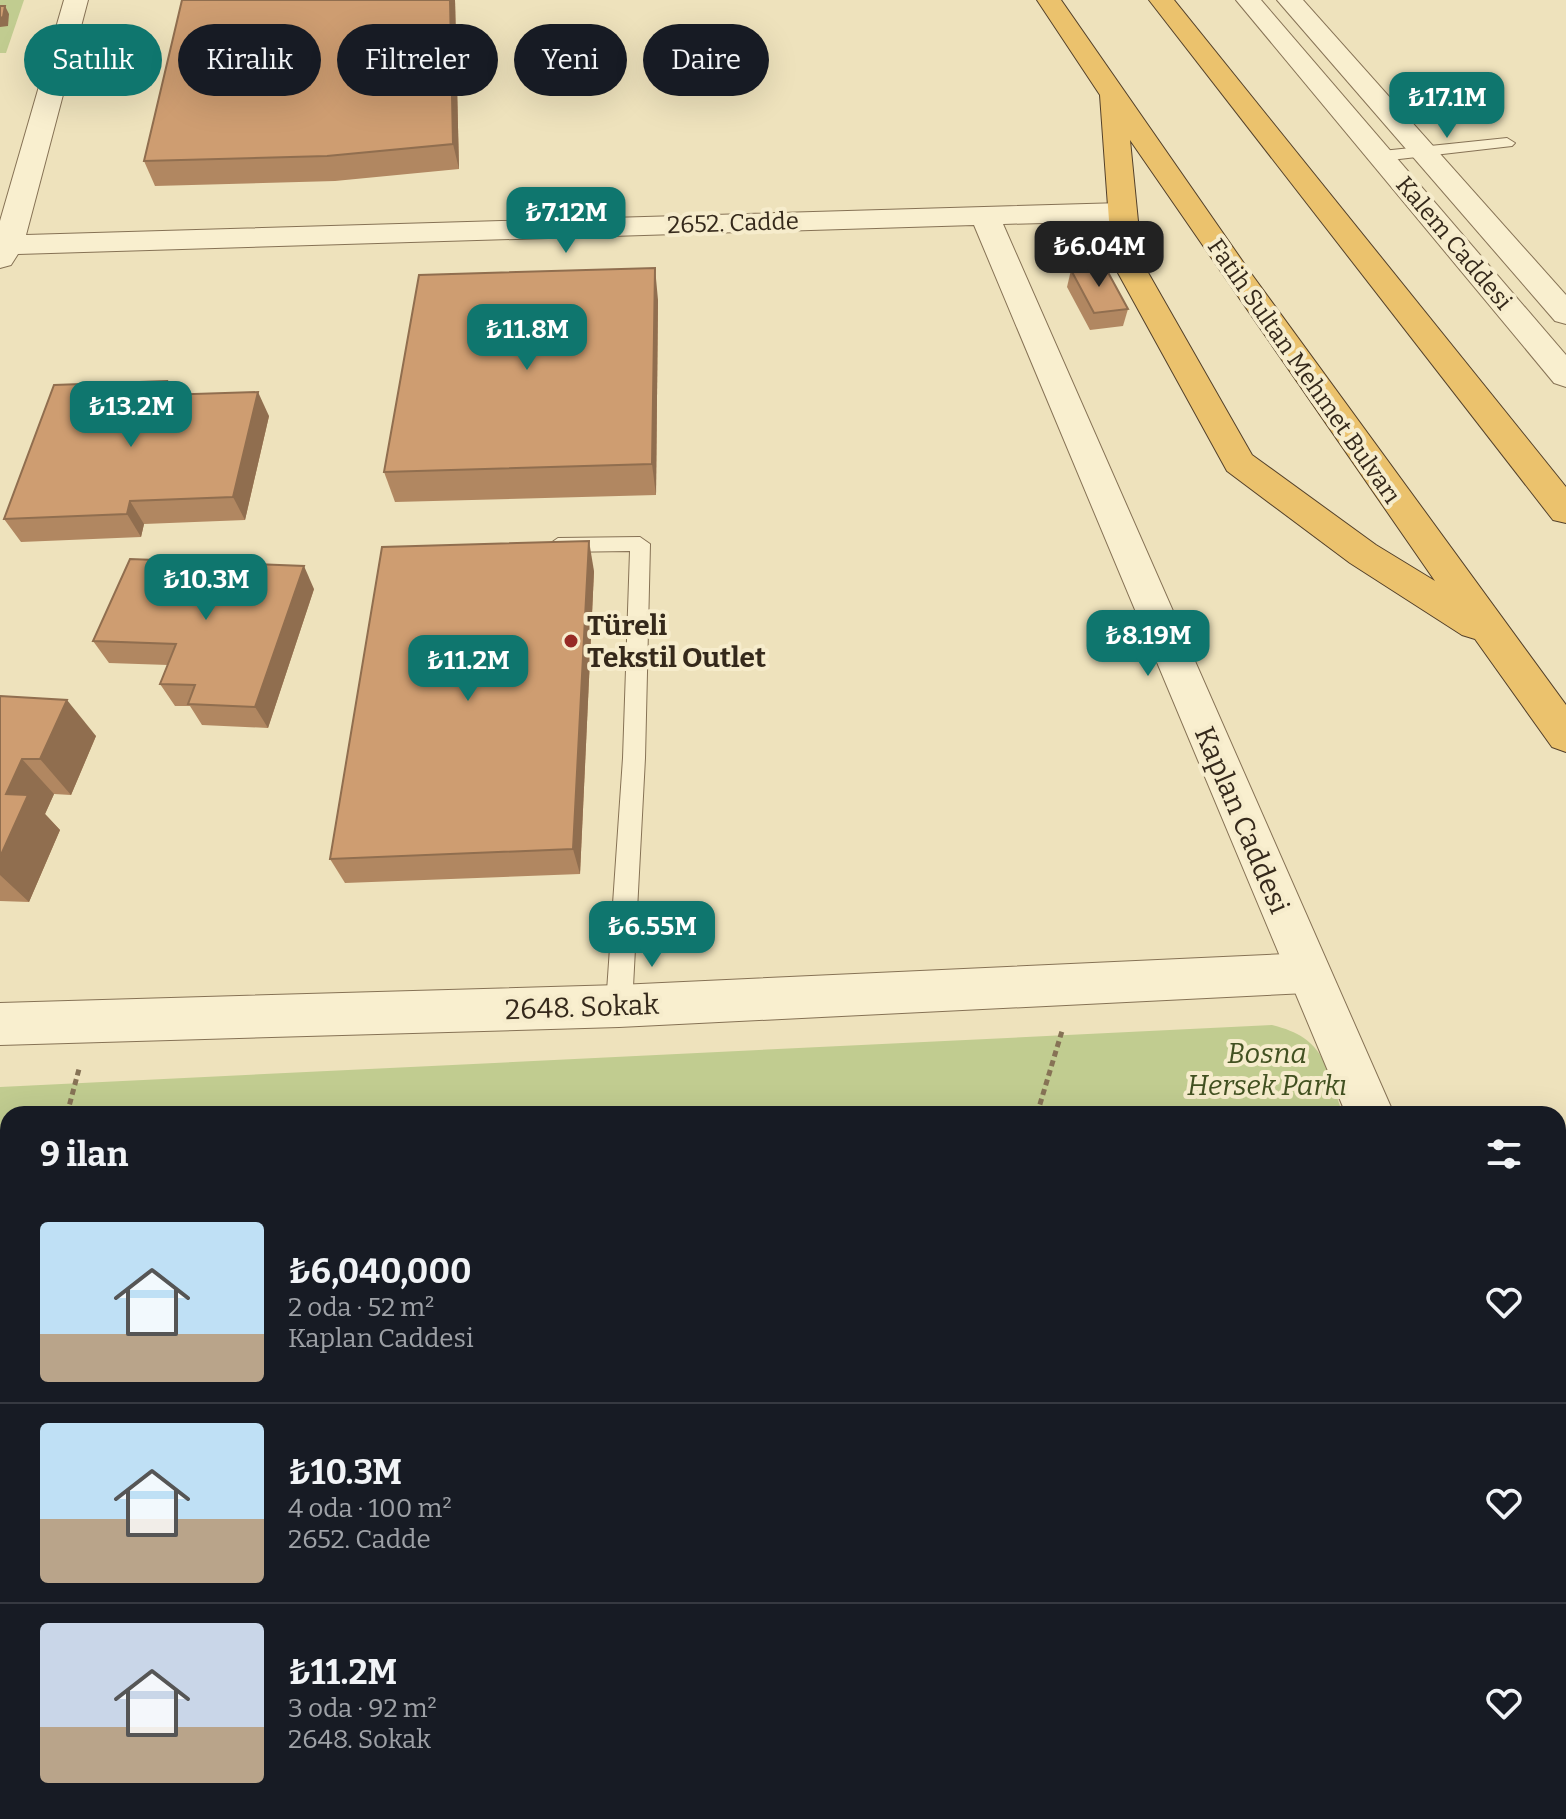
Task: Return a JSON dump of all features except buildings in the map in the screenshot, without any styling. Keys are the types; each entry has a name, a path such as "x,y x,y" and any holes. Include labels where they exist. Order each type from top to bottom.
{"highway":[{"name":"Fatih Sultan Mehmet Bulvarı","path":"1049,0 1332,412 1566,736"},
{"path":"1161,0 1566,511"},
{"path":"1112,94 1127,262 1239,463 1363,554 1495,638"}],"street":[{"path":"4,252 76,0"},
{"name":"Kalem Caddesi","path":"1248,0 1566,376"},
{"name":"Kalem Caddesi","path":"1289,0 1566,314"},
{"name":"2652. Cadde","path":"4,252 1122,212"},
{"name":"Kaplan Caddesi","path":"985,216 1366,1106"},
{"name":"2648. Sokak","path":"0,1024 619,1006 1307,973"}],"lane":[{"path":"1382,156 1507,143"},
{"path":"529,546 640,544 634,758 619,1006"}],"path":[{"path":"1039,1106 1076,984"}],"green space":[{"path":"0,0 24,0 6,53 0,53"},
{"name":"Bosna Hersek Parkı","path":"1272,1025 1290,1031 1314,1046 1327,1069 1340,1106 0,1106 0,1087"}],"place":[{"name":"Türeli Tekstil Outlet","path":"571,641"}]}
